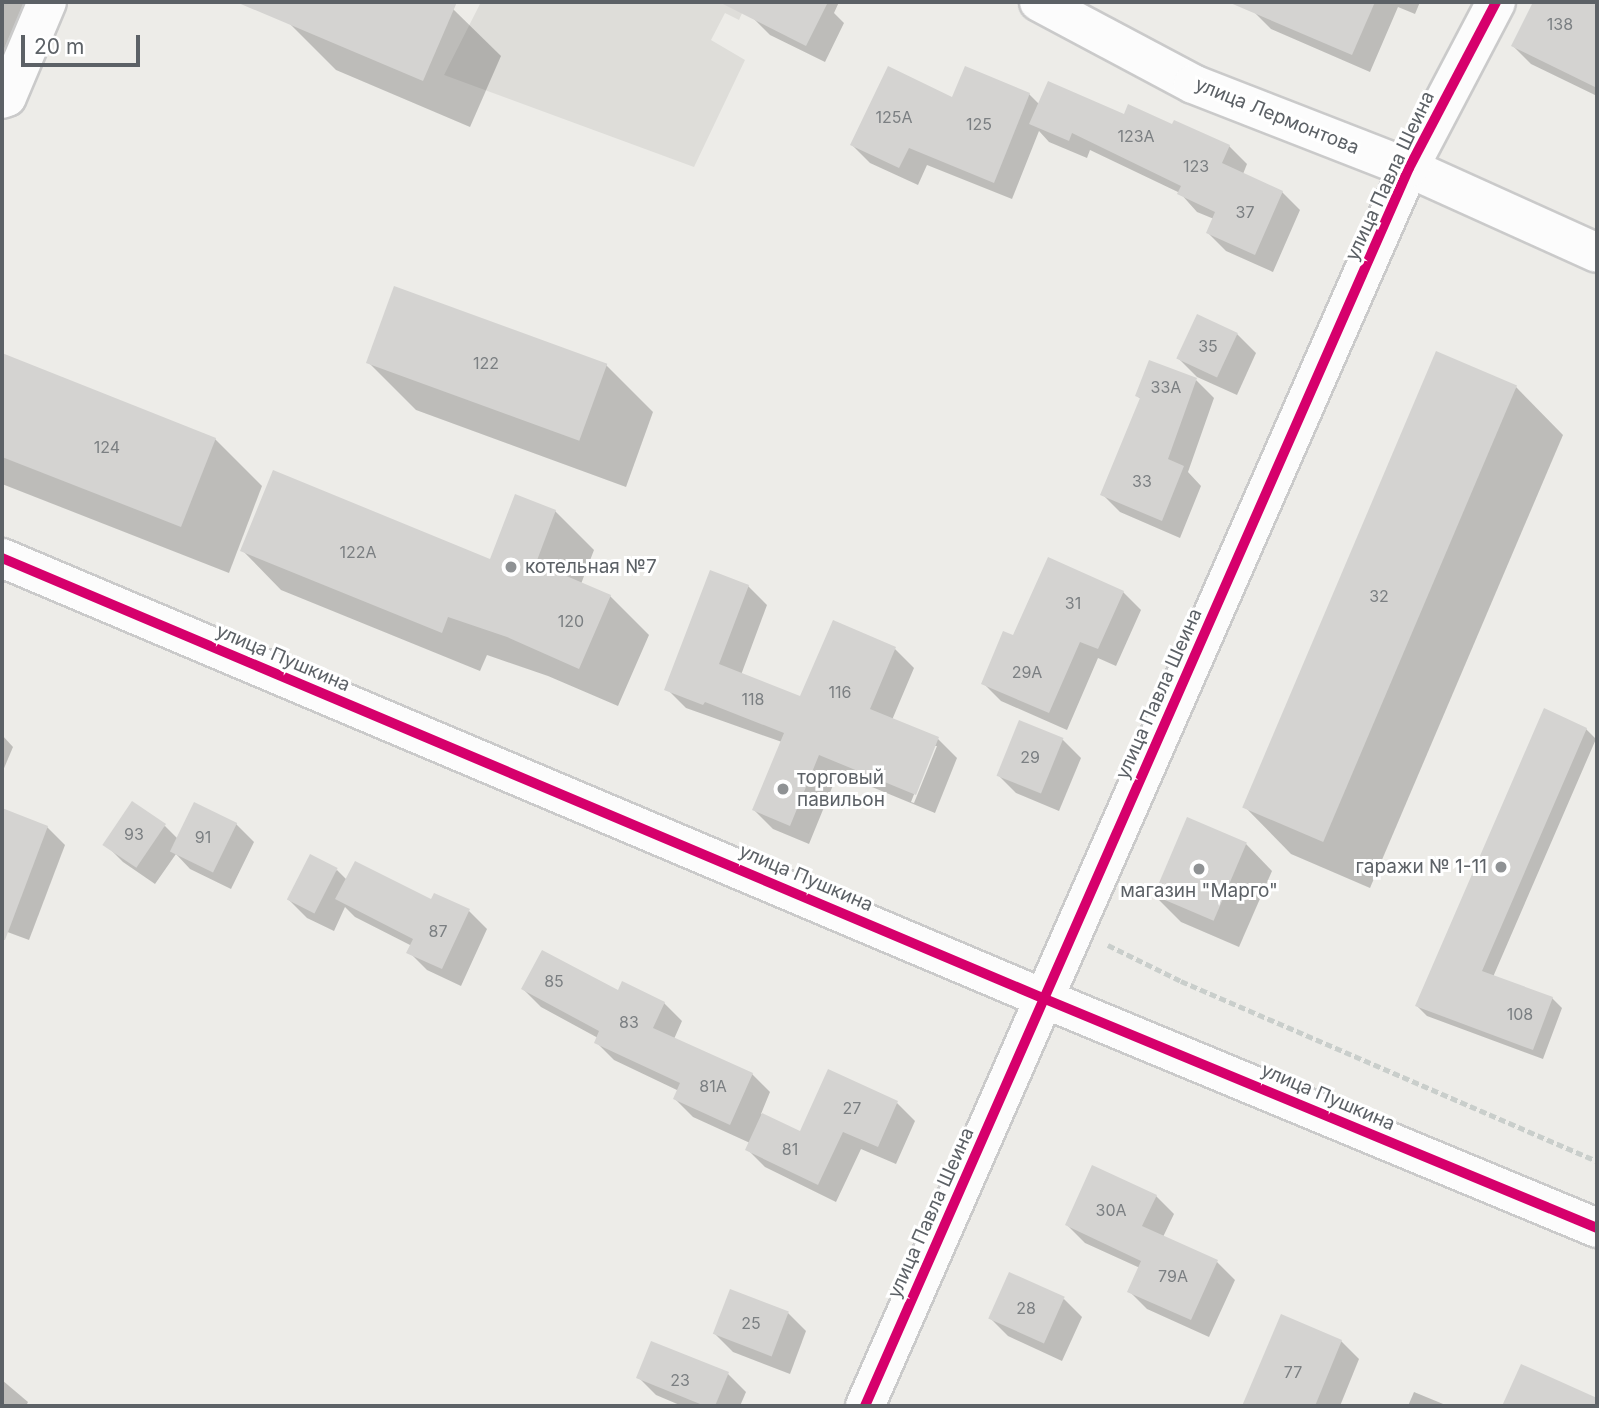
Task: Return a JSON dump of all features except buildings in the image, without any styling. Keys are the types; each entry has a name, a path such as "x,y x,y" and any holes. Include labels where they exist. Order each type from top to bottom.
{"street":[{"path":"2,99 7,97 47,2"},
{"name":"улица Лермонтова","path":"1039,2 1193,84 1409,168 1597,253"},
{"name":"улица Павла Шеина","path":"865,1406 1409,168 1496,2"},
{"name":"улица Пушкина","path":"2,558 1045,999 1597,1228"}],"path":[{"path":"1076,929 1181,981 1597,1161"}],"shaded area":[{"path":"481,2 747,2 739,20 725,13 711,40 745,60 694,167 444,75"}],"cycle path":[{"path":"865,1406 1409,168 1496,2"},
{"path":"2,558 1045,999 1597,1228"}],"place":[{"name":"котельная №7","path":"511,567"},
{"name":"торговый павильон","path":"783,789"},
{"name":"гаражи № 1-11","path":"1501,867"},
{"name":"магазин \"Марго\"","path":"1199,869"}]}
